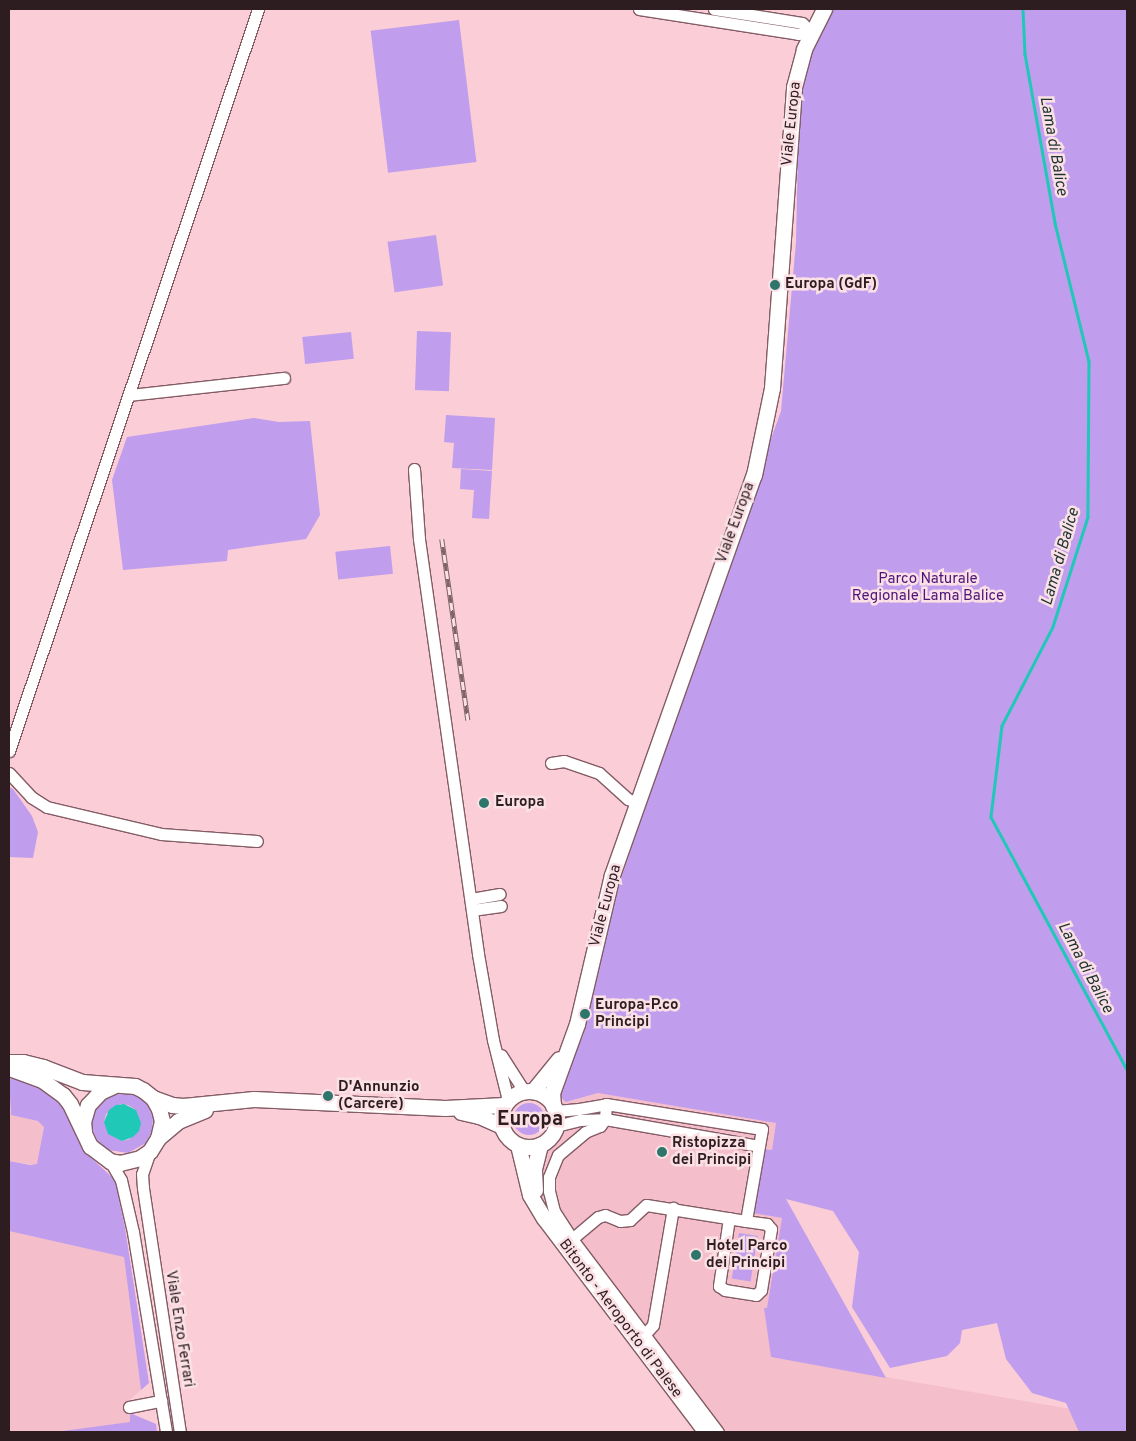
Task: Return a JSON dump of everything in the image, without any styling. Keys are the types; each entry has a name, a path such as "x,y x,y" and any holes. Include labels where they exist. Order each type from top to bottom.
{"main road":[{"name":"Viale Europa","path":"555,1108 552,1093 577,1024 607,893 754,475 772,388 794,87 804,48 824,9"},
{"name":"Viale Europa","path":"528,1091 562,1054 577,1024"},
{"path":"9,1062 36,1065 82,1082 135,1086 153,1098 172,1105 183,1106 279,1100 445,1108 506,1103 528,1091 548,1099 555,1108 556,1126 553,1134 540,1145 533,1147 518,1145 507,1138 500,1119 506,1103"},
{"path":"9,1068 42,1080 64,1095 90,1146 110,1161 128,1162 140,1158 150,1151 158,1138 178,1121 195,1113 239,1101"},
{"path":"84,1131 85,1113 88,1105 100,1092 117,1085"},
{"path":"153,1098 160,1109 162,1121 158,1138"},
{"path":"445,1108 479,1116 501,1126"},
{"name":"Bitonto - Aeroporto di Palese","path":"518,1145 528,1188 553,1232 596,1289 641,1339 714,1432"},
{"path":"536,1204 534,1169 540,1145"}],"street":[{"path":"9,751 258,9"},
{"path":"639,9 798,34 811,32"},
{"path":"714,9 802,23 811,32"},
{"path":"129,395 284,378"},
{"path":"414,469 419,539 471,904 493,1040 506,1103"},
{"path":"551,763 564,761 599,772 628,800 637,804"},
{"path":"9,772 31,797 47,807 161,834 257,841"},
{"path":"471,904 500,900"},
{"path":"493,1040 528,1091"},
{"path":"606,1104 605,1119 600,1126 585,1132 558,1155 549,1177 549,1191 554,1211 641,1339 650,1330 654,1319 673,1208"},
{"path":"555,1108 606,1104 762,1130 746,1221"},
{"path":"556,1126 580,1120 605,1119 759,1146"},
{"path":"721,1140 724,1123"},
{"name":"Viale Enzo Ferrari","path":"150,1151 142,1174 148,1230 180,1432"},
{"name":"Viale Enzo Ferrari","path":"110,1161 122,1180 134,1232 166,1432"},
{"path":"572,1239 598,1217 605,1215 620,1221 630,1220 646,1205 673,1208 767,1224 771,1229 761,1290 756,1295 725,1290 719,1286 729,1218"},
{"path":"572,1239 586,1263 596,1289"},
{"path":"129,1407 161,1401"}],"shaded area":[{"path":"598,1093 776,1123 772,1150 764,1149 753,1213 783,1218 767,1308 765,1308 771,1357 1082,1411 1088,1432 713,1432 563,1235 541,1200 537,1172 546,1148 552,1144 564,1126 560,1101 568,1102"},
{"path":"124,1104 136,1110 141,1123 139,1131 133,1137 122,1141 108,1134 104,1122 109,1110 116,1105"},
{"path":"9,1109 11,1115 38,1121 44,1125 38,1162 35,1165 9,1161"},
{"path":"9,1231 124,1257 141,1390 128,1401 131,1422 55,1432 9,1432"}],"green space":[{"name":"Parco Naturale Regionale Lama Balice","path":"834,9 1127,9 1127,1432 1079,1432 1066,1403 1032,1393 1006,1359 997,1323 962,1330 960,1343 947,1356 890,1368 852,1307 859,1252 833,1211 786,1199 886,1378 771,1357 764,1308 767,1308 782,1218 753,1213 764,1149 772,1150 776,1123 598,1093 566,1102 563,1100 558,1088 583,1036 618,887 669,738 692,659 781,411 796,242 799,99 817,33"},
{"path":"459,20 476,162 388,173 371,31"},
{"path":"436,235 443,286 395,292 387,242"},
{"path":"417,331 451,332 449,391 415,390"},
{"path":"351,332 354,359 305,364 302,337"},
{"path":"446,415 495,418 492,470 452,468 454,443 444,442"},
{"path":"254,418 279,422 310,421 320,515 306,539 228,550 227,561 123,570 112,480 127,437"},
{"path":"461,469 492,471 489,519 472,518 474,490 460,489"},
{"path":"390,546 393,574 338,580 335,552"},
{"path":"9,787 13,789 32,816 38,832 33,858 9,857"},
{"path":"9,1078 34,1083 55,1095 71,1118 85,1152 115,1180 125,1228 149,1383 141,1390 124,1257 9,1231 9,1161 30,1165 37,1164 44,1127 38,1121 11,1115"},
{"path":"117,1092 137,1095 148,1105 153,1118 152,1131 146,1143 128,1153 108,1150 98,1141 92,1129 92,1115 97,1105 106,1096","holes":["120,1104 128,1105 136,1110 130,1139 122,1141 104,1122 106,1114"]},
{"path":"529,1103 541,1107 545,1119 541,1131 529,1135 517,1131 513,1119 517,1107"},
{"path":"739,1233 758,1236 751,1281 732,1278"},
{"path":"130,1413 156,1424 157,1432 55,1432 130,1422"}],"waterway":[{"name":"Lama di Balice","path":"1023,9 1025,54 1055,223 1089,361 1088,517 1053,627 1002,726 991,817 1127,1070"}],"railway":[{"path":"442,539 468,720"}],"place":[{"name":"Europa (GdF)","path":"775,285"},
{"name":"Europa","path":"484,803"},
{"name":"Europa-P.co Principi","path":"585,1014"},
{"name":"D'Annunzio (Carcere)","path":"328,1096"},
{"name":"Ristopizza dei Principi","path":"662,1152"},
{"name":"Hotel Parco dei Principi","path":"696,1255"}],"district":[{"name":"Europa","path":"530,1120"}]}
